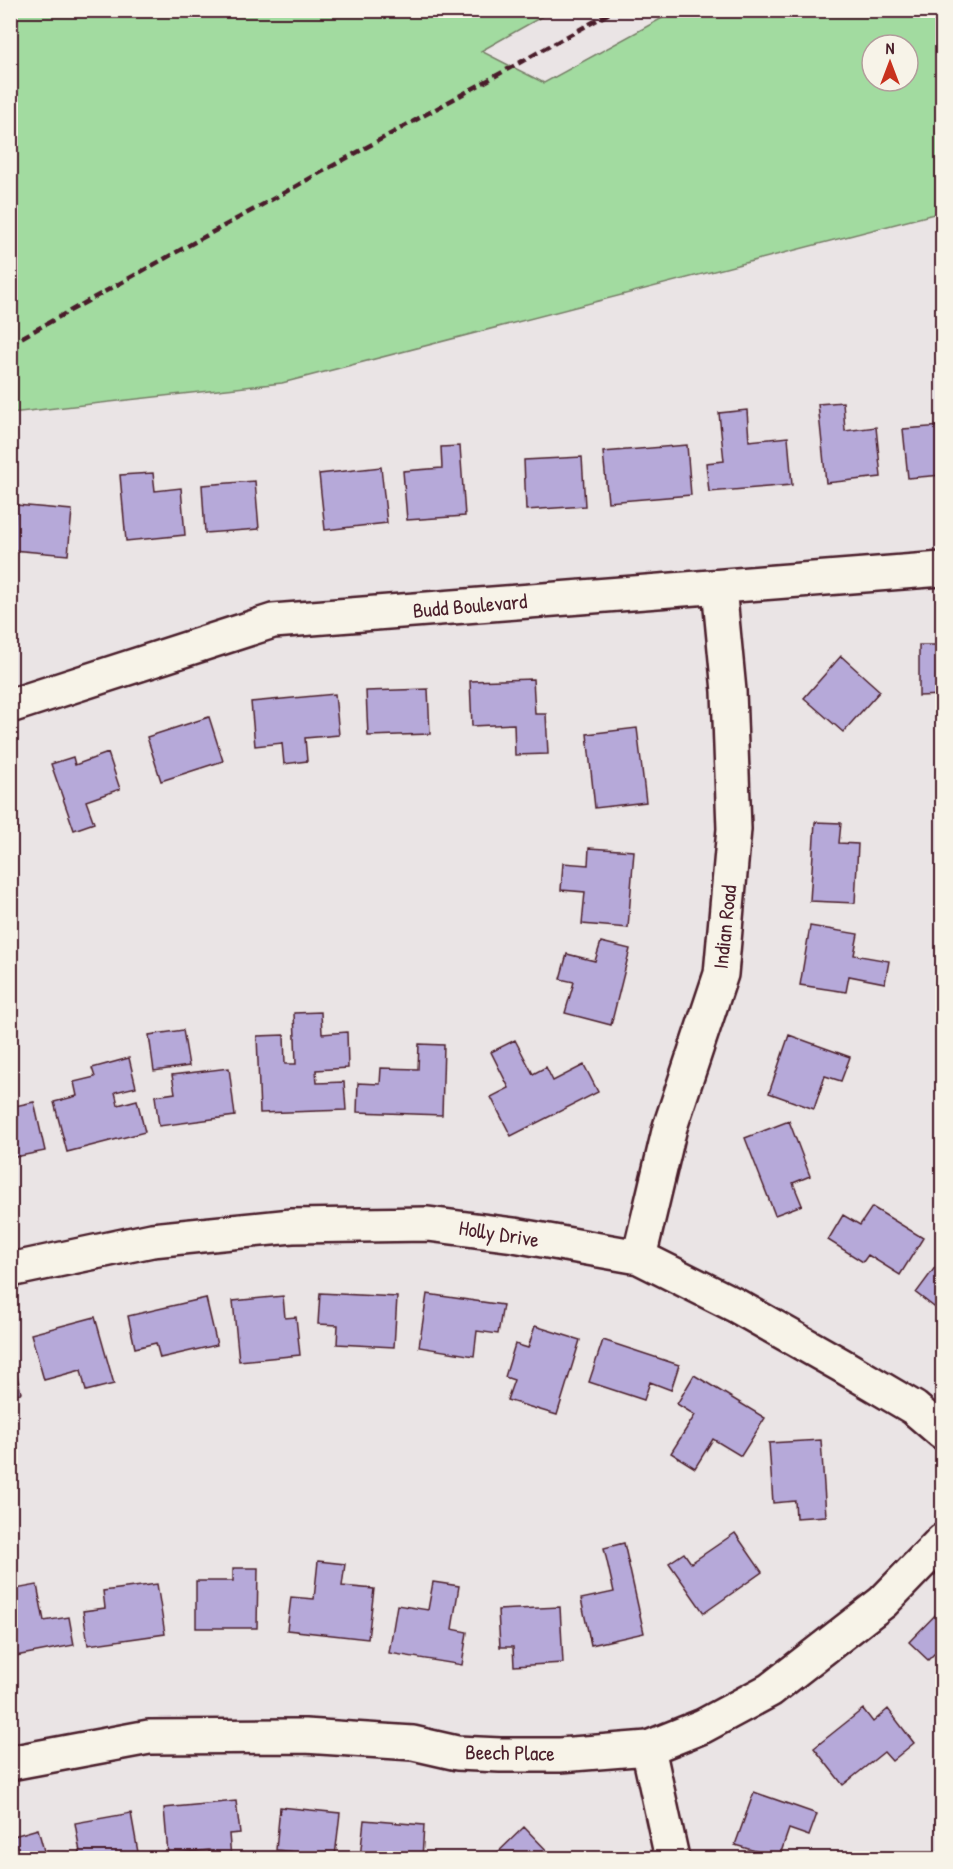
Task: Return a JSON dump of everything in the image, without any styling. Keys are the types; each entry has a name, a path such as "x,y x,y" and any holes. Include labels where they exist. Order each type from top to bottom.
{"street":[{"name":"Budd Boulevard","path":"10,706 273,621 942,569"},
{"name":"Indian Road","path":"639,1257 670,1127 722,974 734,829 729,691 719,586"},
{"name":"Holly Drive","path":"10,1270 152,1240 304,1226 428,1224 639,1257 735,1305 914,1407 942,1432"},
{"name":"Beech Place","path":"10,1763 148,1737 305,1736 413,1743 457,1753 500,1755 560,1755 648,1748 703,1726 770,1690 883,1602 942,1541"},
{"path":"648,1748 672,1858"}],"green space":[{"path":"10,11 552,11 481,51 544,83 675,11 942,11 942,212 282,383 11,413"}],"building":[{"path":"843,402 845,431 876,427 881,477 826,483 818,404"},
{"path":"747,410 749,441 788,437 792,485 709,492 706,463 724,461 719,413"},
{"path":"942,426 942,475 908,478 903,429"},
{"path":"687,445 691,495 608,502 603,452"},
{"path":"460,446 465,516 407,520 403,471 442,468 441,447"},
{"path":"582,457 585,506 526,510 524,460"},
{"path":"381,467 387,523 325,530 319,474"},
{"path":"153,473 155,491 181,488 185,535 126,541 120,475"},
{"path":"255,481 259,529 205,533 202,485"},
{"path":"16,505 72,510 68,555 12,550"},
{"path":"919,645 942,645 942,695 919,696"},
{"path":"841,656 880,691 843,732 804,698"},
{"path":"533,679 535,714 546,714 548,754 515,755 514,724 472,726 470,681"},
{"path":"428,689 430,734 368,736 366,691"},
{"path":"335,694 339,735 305,738 307,761 284,764 282,743 255,746 251,702"},
{"path":"209,717 223,761 161,781 147,737"},
{"path":"637,728 646,802 595,808 587,734"},
{"path":"108,753 120,789 86,801 94,823 74,830 51,764 73,757 75,765"},
{"path":"10,809 17,830 10,832"},
{"path":"815,822 841,823 839,843 858,844 855,903 810,901"},
{"path":"589,848 634,851 628,928 582,924 585,892 561,890 563,863 588,865"},
{"path":"810,926 858,934 854,955 889,961 885,983 849,976 846,992 800,985"},
{"path":"601,942 630,949 611,1025 565,1013 574,982 560,979 567,954 595,961"},
{"path":"321,1012 322,1034 347,1032 348,1068 316,1070 317,1083 344,1082 346,1110 260,1113 257,1036 284,1035 285,1064 296,1064 294,1013"},
{"path":"183,1030 189,1066 154,1071 149,1035"},
{"path":"789,1035 850,1057 841,1081 825,1076 814,1109 769,1093"},
{"path":"515,1040 533,1074 546,1067 553,1081 584,1065 598,1092 511,1136 491,1097 509,1088 491,1052"},
{"path":"419,1044 444,1045 442,1115 357,1112 358,1083 380,1084 381,1068 418,1069"},
{"path":"129,1058 136,1087 115,1092 118,1105 137,1100 145,1132 67,1152 54,1102 77,1096 74,1082 95,1077 92,1068"},
{"path":"229,1068 235,1116 159,1126 155,1096 175,1093 172,1075"},
{"path":"34,1102 45,1151 10,1158 10,1107"},
{"path":"789,1121 810,1176 793,1183 802,1205 775,1215 745,1138"},
{"path":"872,1207 923,1238 900,1275 868,1255 863,1262 828,1240 843,1215 860,1225"},
{"path":"942,1258 942,1313 916,1293"},
{"path":"320,1293 397,1297 394,1347 337,1344 338,1325 318,1324"},
{"path":"427,1294 503,1305 498,1334 477,1331 474,1356 419,1347"},
{"path":"283,1296 285,1318 296,1317 300,1355 239,1361 233,1301"},
{"path":"206,1298 217,1345 160,1358 156,1343 135,1348 128,1316"},
{"path":"95,1317 114,1384 86,1391 81,1370 44,1380 31,1334"},
{"path":"535,1326 580,1340 557,1415 507,1400 514,1380 505,1377 515,1344 528,1348"},
{"path":"603,1340 679,1365 671,1390 650,1382 644,1400 589,1382"},
{"path":"10,1346 21,1393 10,1395"},
{"path":"694,1375 765,1418 741,1456 713,1439 695,1468 671,1453 695,1415 677,1404"},
{"path":"821,1440 826,1516 796,1518 795,1501 773,1503 769,1443"},
{"path":"735,1533 762,1572 704,1613 669,1563 684,1553 691,1563"},
{"path":"624,1543 644,1633 591,1645 581,1599 614,1592 604,1548"},
{"path":"318,1561 345,1564 342,1586 374,1589 368,1639 287,1630 291,1597 314,1599"},
{"path":"233,1568 258,1568 257,1628 196,1628 196,1581 233,1581"},
{"path":"433,1582 459,1586 452,1629 467,1632 462,1665 389,1653 397,1605 428,1610"},
{"path":"157,1584 165,1634 88,1645 83,1611 105,1608 103,1591"},
{"path":"37,1585 44,1621 69,1617 74,1645 10,1657 10,1590"},
{"path":"560,1607 563,1663 514,1666 513,1647 500,1647 498,1610"},
{"path":"942,1608 942,1646 928,1660 909,1642"},
{"path":"863,1709 873,1722 888,1709 914,1743 892,1761 884,1752 843,1785 814,1748"},
{"path":"754,1792 817,1814 809,1836 789,1829 779,1858 735,1845"},
{"path":"236,1801 240,1833 229,1834 231,1858 210,1858 209,1850 168,1854 164,1808"},
{"path":"280,1807 340,1813 335,1856 276,1850"},
{"path":"131,1813 139,1858 81,1858 75,1823"},
{"path":"364,1820 424,1825 422,1858 360,1858"},
{"path":"524,1827 554,1858 492,1858"},
{"path":"38,1829 46,1858 10,1858 10,1837"}],"railway":[{"path":"10,344 615,10"}]}
